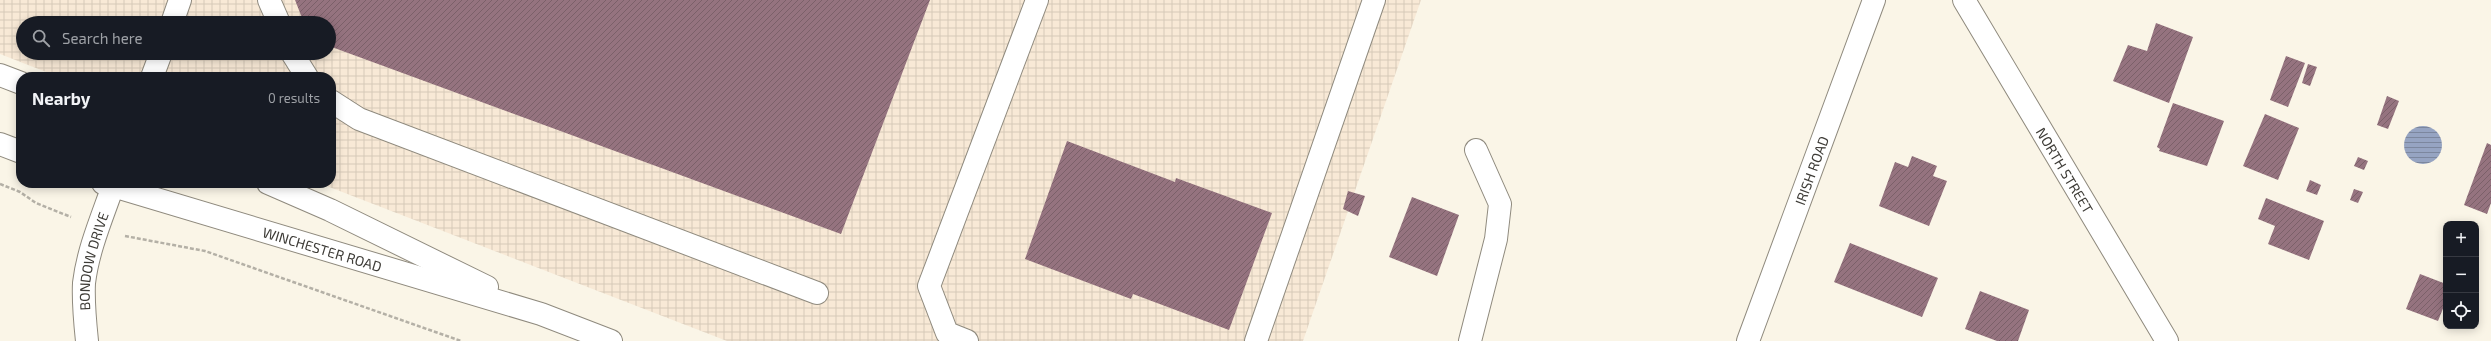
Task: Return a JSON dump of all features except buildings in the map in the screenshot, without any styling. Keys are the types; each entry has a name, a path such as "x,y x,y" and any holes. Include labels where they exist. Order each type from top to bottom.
{"street":[{"path":"174,16 180,0"},
{"path":"269,0 276,16"},
{"path":"967,341 947,333 929,286 1037,0"},
{"path":"1256,341 1374,0"},
{"name":"IRISH ROAD","path":"1748,341 1874,0"},
{"name":"NORTH STREET","path":"1964,0 2167,341"},
{"path":"154,72 158,60"},
{"path":"296,60 304,72"},
{"path":"0,75 16,81"},
{"path":"336,104 359,119 817,293"},
{"path":"0,144 16,150"},
{"path":"1470,341 1496,239 1500,204 1476,150"},
{"name":"BONDOW DRIVE","path":"87,341 84,310 84,282 109,188"},
{"name":"WINCHESTER ROAD","path":"123,188 542,314 611,341"},
{"name":"WINCHESTER ROAD","path":"279,188 330,210 542,314"}],"path":[{"path":"0,184 20,192 36,203 137,240 166,242 205,251 461,341"}],"shaded area":[{"path":"0,0 1421,0 1303,341 727,341 332,188 336,188 336,72 46,72 0,54"}],"water":[{"path":"2423,126 2436,132 2442,145 2436,158 2423,164 2410,158 2404,145 2410,132"}]}
